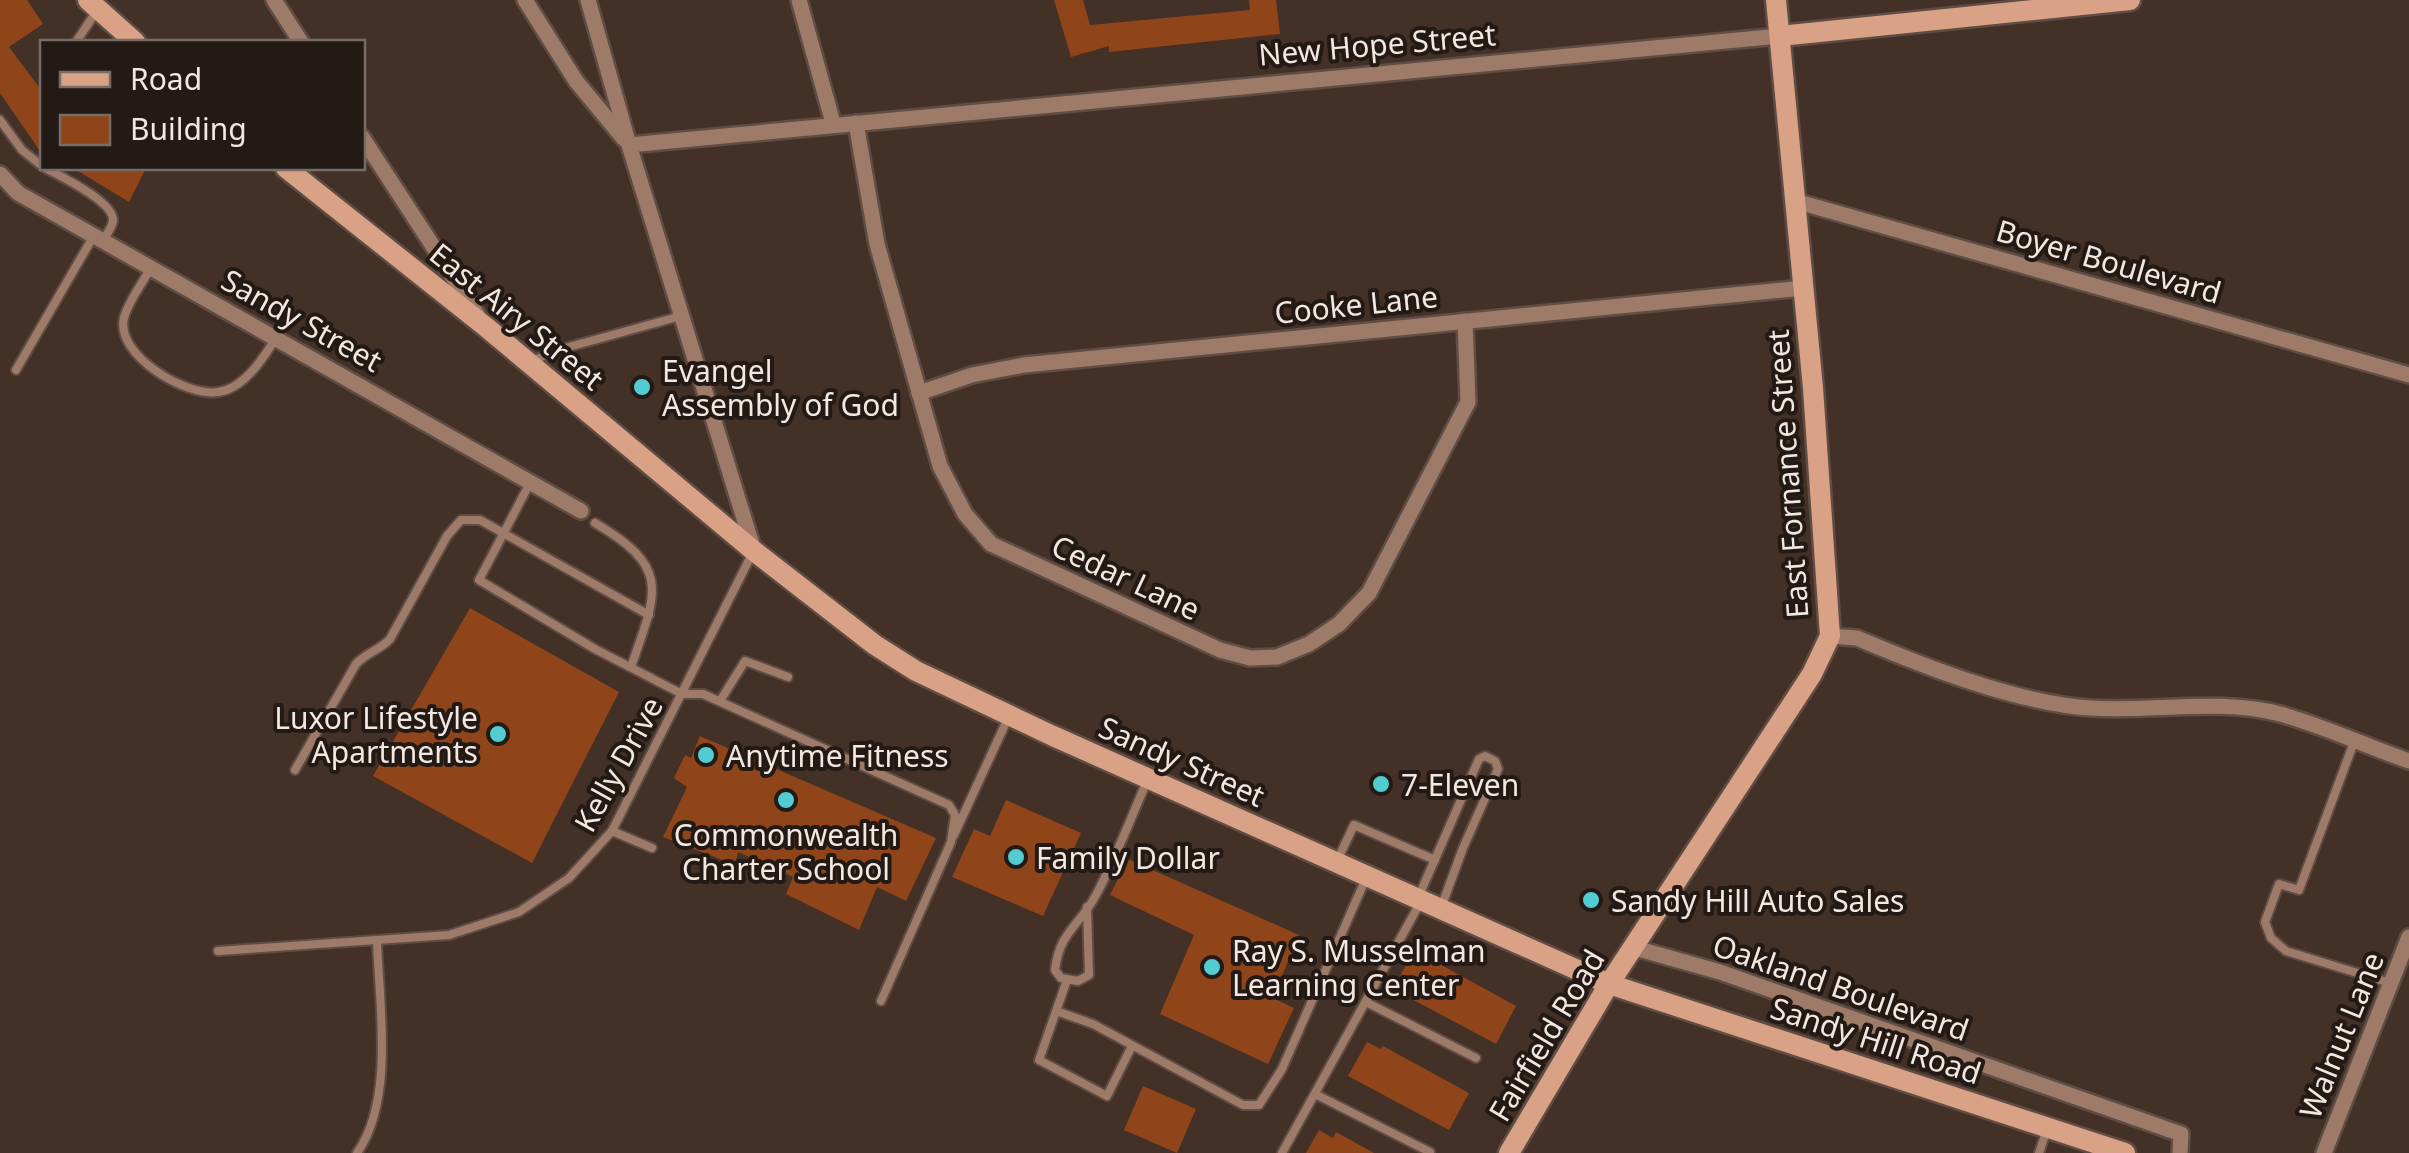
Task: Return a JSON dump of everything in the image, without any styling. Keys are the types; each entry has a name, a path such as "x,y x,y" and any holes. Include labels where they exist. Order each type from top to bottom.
{"main road":[{"name":"East Fornance Street","path":"1635,948 1812,674 1830,636 1776,0"},
{"name":"New Hope Street","path":"1780,36 2130,0"},
{"path":"93,5 133,40"},
{"name":"East Airy Street","path":"289,170 486,327 754,551"},
{"name":"Sandy Street","path":"754,551 889,654 944,686 1609,984"},
{"name":"Fairfield Road","path":"1509,1153 1609,984 1635,948"},
{"name":"Sandy Hill Road","path":"1609,984 2125,1153"}],"street":[{"path":"274,0 300,40"},
{"path":"524,0 576,80 629,145"},
{"path":"588,0 754,551"},
{"path":"799,0 834,124"},
{"name":"New Hope Street","path":"629,145 1780,36"},
{"name":"Cedar Lane","path":"856,123 877,244 940,466 965,514 991,544 1220,650 1250,658 1277,657 1308,644 1339,624 1368,593 1468,402 1465,321"},
{"path":"365,142 486,327"},
{"name":"Sandy Street","path":"0,174 18,193 98,240 580,511"},
{"name":"Boyer Boulevard","path":"1795,201 2409,375"},
{"name":"Cooke Lane","path":"919,393 1024,365 1803,288"},
{"path":"1830,636 1857,638 2019,695 2084,707 2139,710 2216,706 2278,714 2409,761"},
{"name":"Walnut Lane","path":"2324,1153 2409,937"},
{"name":"Oakland Boulevard","path":"1635,948 1720,972 2181,1134 2180,1153"}],"lane":[{"path":"77,40 93,5"},
{"path":"0,120 22,150 40,164"},
{"path":"16,370 113,222 112,212 104,203 49,170"},
{"path":"150,269 123,319 127,340 169,380 191,391 222,392 254,368 274,340"},
{"path":"530,364 554,350 682,316"},
{"path":"531,481 480,580 682,694 703,694 720,701 949,805 955,815 951,842"},
{"path":"295,770 356,664 368,651 383,646 399,627 452,528 461,520 472,519 504,534 648,614"},
{"path":"595,523 628,543 645,560 654,598 632,668"},
{"name":"Kelly Drive","path":"218,951 449,935 518,912 568,878 612,831 754,551"},
{"path":"720,701 745,660 788,677"},
{"path":"881,1002 1008,716"},
{"path":"2354,742 2299,890 2279,884 2264,922 2271,938 2286,951 2391,983"},
{"path":"1282,1153 1366,1002 1463,848 1498,769 1495,761 1484,756 1479,759 1434,860 1427,903"},
{"path":"1087,907 1089,975 1085,980 1067,980 1054,970 1056,958 1068,930 1087,907 1094,899 1148,779"},
{"path":"1336,862 1354,825 1434,860"},
{"path":"612,831 652,848"},
{"path":"1056,1011 1092,1024 1243,1104 1259,1105 1282,1070 1367,876"},
{"path":"358,1153 369,1135 379,1094 377,941"},
{"path":"1067,980 1039,1060 1106,1096 1132,1046"},
{"path":"1366,1002 1476,1058"},
{"path":"1315,1094 1430,1152"},
{"path":"2039,1153 2048,1128"}],"building":[{"path":"0,0 27,0 43,24 9,47 40,88 40,151 0,93"},
{"path":"1054,0 1083,0 1090,25 1250,10 1249,0 1276,0 1280,34 1109,52 1109,46 1071,57"},
{"path":"76,170 145,170 129,202"},
{"name":"Luxor Lifestyle Apartments","path":"470,608 619,692 532,863 373,776"},
{"path":"700,736 936,838 906,901 877,887 859,930 786,894 793,877 738,852 735,865 663,837 687,787 674,778 685,755 691,758"},
{"name":"Family Dollar","path":"1006,800 1081,833 1043,916 952,877 974,829 990,836"},
{"name":"Ray S. Musselman Learning Center","path":"1128,859 1299,935 1273,998 1294,1008 1268,1064 1160,1014 1194,935 1110,895"},
{"path":"1414,950 1516,1006 1496,1044 1393,989"},
{"path":"1367,1042 1381,1049 1383,1046 1469,1093 1449,1130 1348,1076"},
{"path":"1143,1086 1196,1109 1177,1153 1124,1130"},
{"path":"1319,1130 1333,1138 1336,1132 1374,1153 1306,1153"}],"place":[{"name":"Evangel Assembly of God","path":"642,387"},
{"name":"Luxor Lifestyle Apartments","path":"498,734"},
{"name":"Anytime Fitness","path":"706,755"},
{"name":"7-Eleven","path":"1381,784"},
{"name":"Commonwealth Charter School","path":"786,800"},
{"name":"Family Dollar","path":"1016,857"},
{"name":"Sandy Hill Auto Sales","path":"1591,900"},
{"name":"Ray S. Musselman Learning Center","path":"1212,967"}]}
